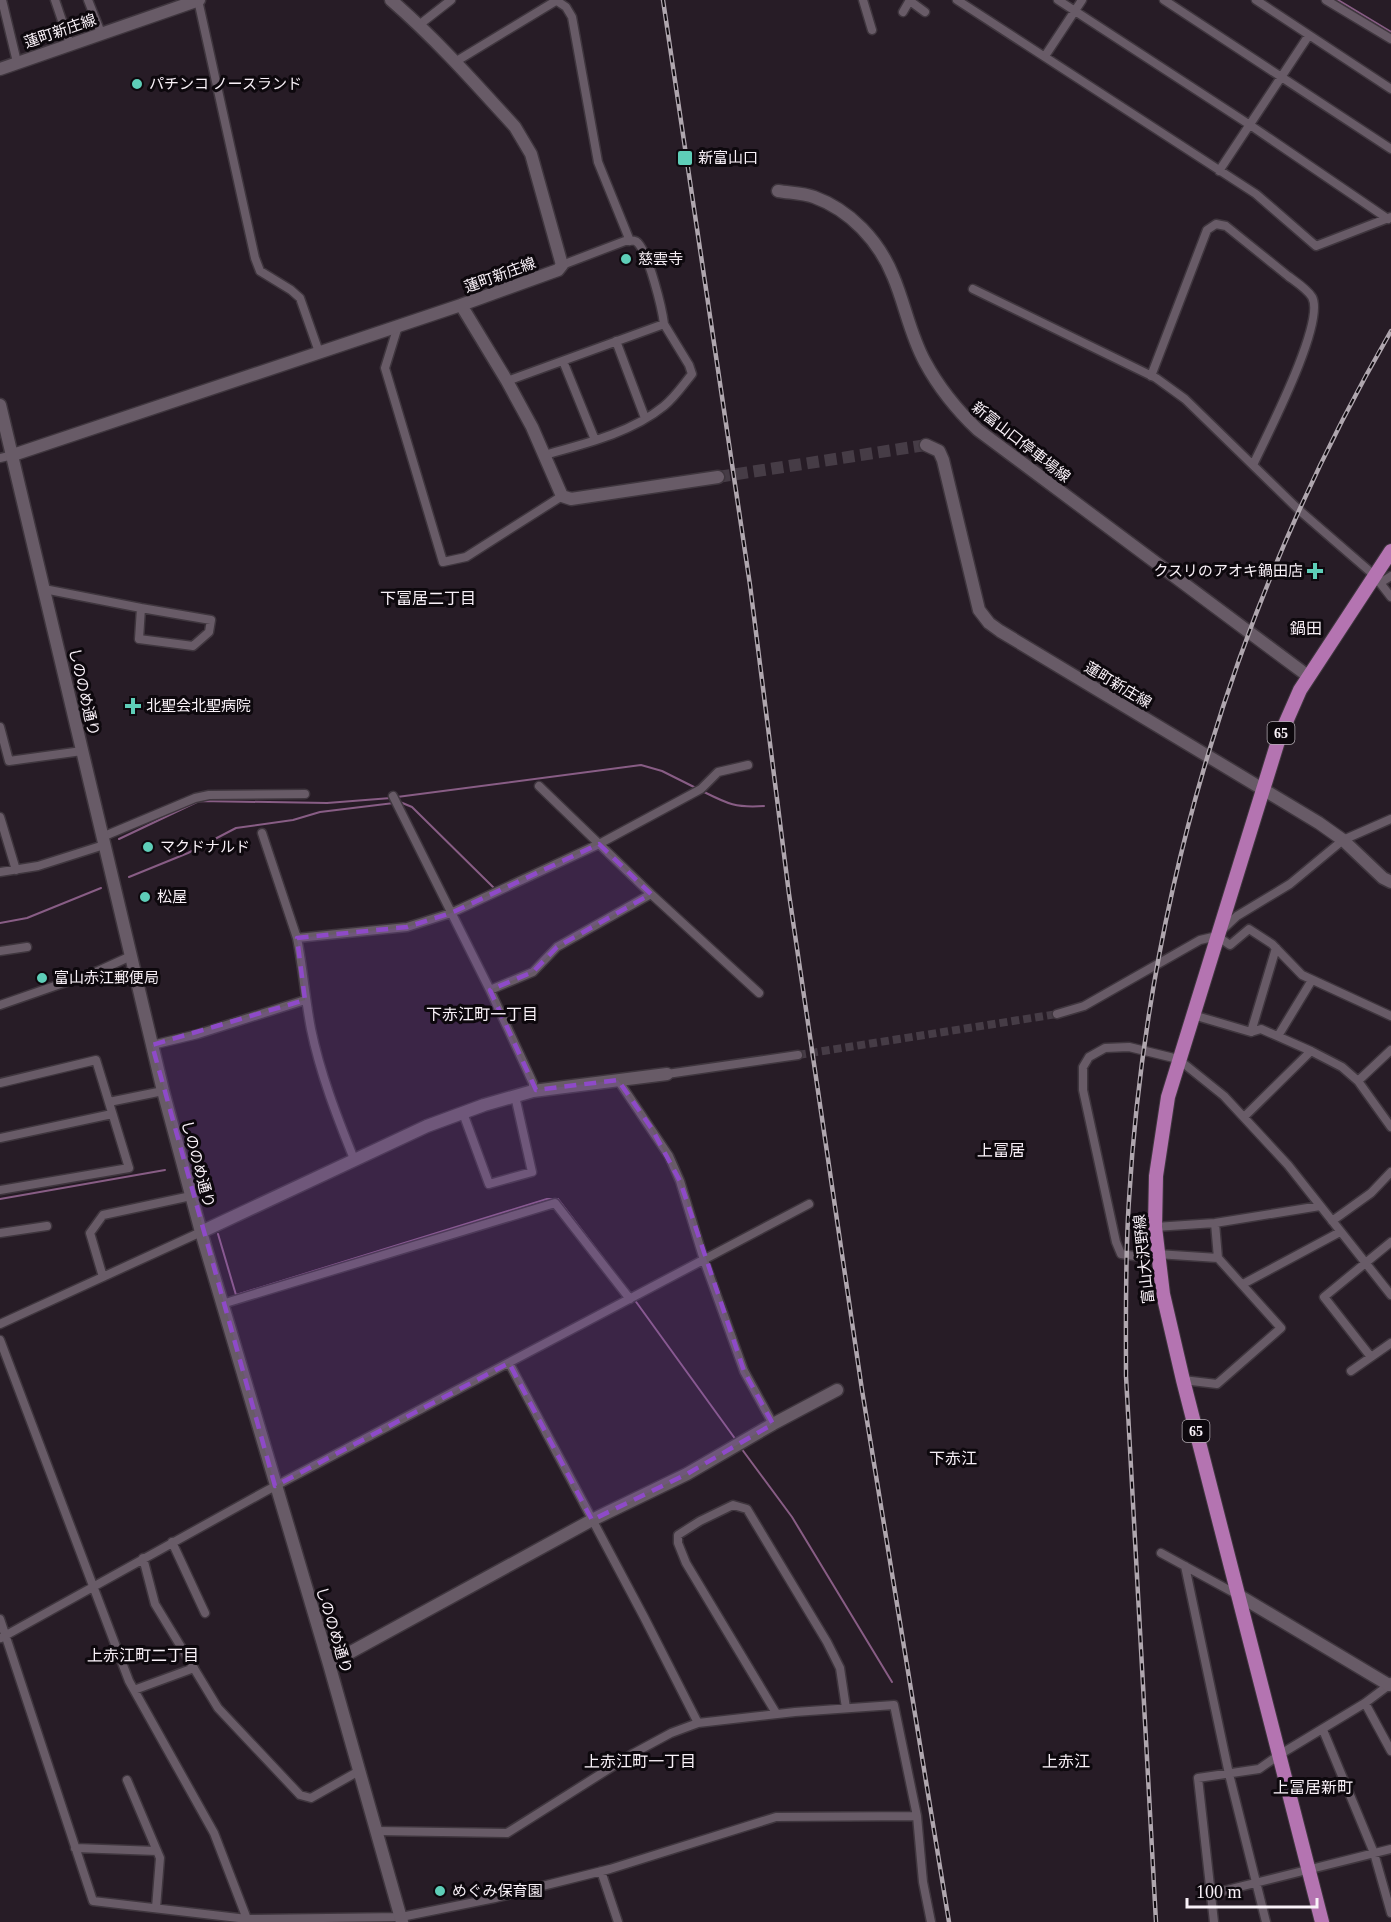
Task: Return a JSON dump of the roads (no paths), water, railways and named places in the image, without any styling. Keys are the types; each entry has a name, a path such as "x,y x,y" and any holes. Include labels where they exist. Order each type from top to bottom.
{"main road":[{"name":"蓮町新庄線","path":"0,69 198,0"},
{"path":"391,0 419,25 515,126 531,154 562,265"},
{"name":"新富山口停車場線","path":"778,191 814,197 850,218 867,233 880,250 893,276 924,360 958,411 1004,450 1308,676"},
{"name":"蓮町新庄線","path":"562,265 558,270 461,305 507,381 562,496"},
{"path":"6,457 461,305"},
{"name":"しののめ通り","path":"0,405 6,457 44,589 163,1091 201,1232 402,1919"},
{"name":"蓮町新庄線","path":"926,445 939,451 943,460 979,610 989,623 1000,632 1318,823 1343,840 1383,878 1391,882"},
{"path":"562,496 570,499 718,477"},
{"name":"富山大沢野線","path":"1322,1922 1163,1294 1155,1227 1156,1176 1168,1097 1178,1059 1279,738 1297,695 1308,676 1377,579 1391,550"},
{"path":"201,1232 428,1126 463,1113 533,1090 667,1074"},
{"path":"329,1664 592,1520 687,1474 837,1390"},
{"path":"1238,1595 1390,1684"}],"street":[{"path":"2,0 17,62"},
{"path":"56,0 70,44"},
{"path":"88,0 101,33"},
{"path":"198,0 255,258 260,271 300,298 320,352"},
{"path":"419,25 451,0"},
{"path":"863,0 872,30"},
{"path":"957,0 1256,194 1316,246 1389,218"},
{"path":"1058,0 1389,218"},
{"path":"1045,56 1082,0"},
{"path":"1164,0 1391,149"},
{"path":"1256,0 1391,89"},
{"path":"1326,0 1391,39"},
{"path":"455,62 554,2 557,1 566,7 572,17 598,162 630,241"},
{"path":"903,12 910,1 925,12"},
{"path":"1220,171 1309,36"},
{"path":"1151,376 1207,230 1216,224 1226,226 1298,284 1311,296 1315,306 1312,326 1297,369 1253,465"},
{"path":"544,455 596,440 645,417 663,407 692,374 664,324 645,255 638,243 630,241 562,265"},
{"path":"973,289 1151,376 1185,399 1299,510 1377,579 1391,597"},
{"path":"507,381 664,324"},
{"path":"398,326 385,368 443,562 466,556 562,496"},
{"path":"616,341 645,417"},
{"path":"563,361 596,440"},
{"path":"1377,579 1391,576"},
{"path":"44,589 211,620 209,632 194,646 139,639 141,608"},
{"path":"0,727 9,761 82,751"},
{"path":"297,938 407,927 451,914 599,844 701,789 718,772 748,765"},
{"path":"539,786 651,894 759,993"},
{"path":"0,872 38,866 103,841 195,798 209,795 305,794"},
{"path":"393,796 490,990 533,1083 533,1090"},
{"path":"0,818 16,870"},
{"path":"1057,1014 1084,1006 1200,939 1217,936 1227,923 1290,884 1343,840 1391,819"},
{"path":"261,833 297,938 304,971 305,1000 324,1075 354,1160"},
{"path":"490,990 533,972 557,947 651,894"},
{"path":"1217,936 1230,945 1249,929 1276,948 1302,975 1391,1016"},
{"path":"0,951 27,947"},
{"path":"1251,1032 1276,948"},
{"path":"0,1005 98,971 131,956"},
{"path":"1278,1036 1312,980"},
{"path":"152,1045 198,1034 305,1000"},
{"path":"1193,1015 1251,1032 1261,1029 1342,1067 1358,1081 1391,1127"},
{"path":"1218,1258 1157,1254 1141,1257 1121,1254 1116,1242 1083,1090 1083,1067 1089,1057 1105,1048 1129,1047 1178,1059 1224,1096 1288,1165 1391,1295"},
{"path":"1358,1081 1391,1050"},
{"path":"1244,1117 1311,1051"},
{"path":"667,1074 798,1055"},
{"path":"0,1083 96,1060 129,1168 0,1191"},
{"path":"618,1080 669,1156 680,1181 744,1371 773,1424"},
{"path":"109,1102 163,1091"},
{"path":"463,1113 489,1184 532,1172 515,1096"},
{"path":"0,1138 112,1114"},
{"path":"1332,1221 1371,1193 1391,1172"},
{"path":"103,1277 90,1233 103,1215 191,1196"},
{"path":"222,1304 555,1203 630,1299"},
{"path":"3,1637 275,1486 809,1204"},
{"path":"1155,1227 1215,1223 1320,1206"},
{"path":"1183,1380 1217,1384 1281,1328 1244,1284 1218,1258 1215,1223"},
{"path":"0,1233 47,1226"},
{"path":"0,1324 201,1232"},
{"path":"1244,1284 1340,1232"},
{"path":"1371,1357 1324,1297 1391,1242"},
{"path":"0,1340 134,1690 214,1833 247,1918"},
{"path":"1351,1371 1391,1343"},
{"path":"509,1363 698,1723"},
{"path":"776,1713 687,1563 678,1542 678,1535 733,1504 747,1509 827,1642 840,1668 846,1708"},
{"path":"172,1542 205,1613"},
{"path":"1161,1553 1238,1595"},
{"path":"143,1558 155,1604 218,1708 300,1795 311,1798 359,1772"},
{"path":"1185,1566 1229,1774 1266,1920 1254,1922"},
{"path":"0,1619 3,1637 93,1901 247,1918 402,1919 601,1871 776,1817 916,1816"},
{"path":"134,1690 194,1668"},
{"path":"1214,1922 1198,1778 1259,1769 1365,1703 1390,1684"},
{"path":"1365,1703 1391,1751"},
{"path":"377,1832 507,1833 634,1753 671,1733 698,1723 776,1713 894,1705 916,1816 923,1882 931,1922"},
{"path":"1323,1730 1374,1853 1391,1913"},
{"path":"127,1780 160,1858 156,1908"},
{"path":"75,1848 157,1851"},
{"path":"1211,1894 1391,1849"},
{"path":"601,1871 618,1922"}],"waterway":[{"path":"1338,0 1391,32"},
{"path":"397,797 641,765 662,771 696,788"},
{"path":"704,792 732,804 764,806"},
{"path":"119,839 199,801 327,803 391,798"},
{"path":"400,802 412,807 494,888"},
{"path":"129,877 188,853 236,828 293,820 320,812 394,803"},
{"path":"0,923 27,918 101,888"},
{"path":"0,1199 165,1170"},
{"path":"218,1234 236,1295 547,1199 558,1199 607,1263"},
{"path":"634,1299 736,1440"},
{"path":"741,1448 792,1517 892,1682"}],"tunnel":[{"path":"718,477 926,445"},
{"path":"798,1055 1057,1014"}],"railway":[{"path":"663,0 750,585 789,894 862,1390 949,1922"},
{"path":"1156,1922 1126,1376 1128,1222 1139,1086 1156,972 1179,860 1209,750 1246,642 1288,536 1337,432 1391,331"}],"place":[{"name":"パチンコ ノースランド","path":"137,84"},
{"name":"新富山口","path":"685,158"},
{"name":"慈雲寺","path":"626,259"},
{"name":"クスリのアオキ鍋田店","path":"1315,571"},
{"name":"北聖会北聖病院","path":"133,706"},
{"name":"マクドナルド","path":"148,847"},
{"name":"松屋","path":"145,897"},
{"name":"富山赤江郵便局","path":"42,978"},
{"name":"めぐみ保育園","path":"440,1891"}],"district":[{"name":"下冨居二丁目","path":"428,598"},
{"name":"鍋田","path":"1306,628"},
{"name":"下赤江町一丁目","path":"482,1014"},
{"name":"上冨居","path":"1001,1150"},
{"name":"下赤江","path":"953,1458"},
{"name":"上赤江町二丁目","path":"143,1655"},
{"name":"上赤江町一丁目","path":"640,1761"},
{"name":"上赤江","path":"1066,1761"},
{"name":"上冨居新町","path":"1313,1787"}]}
